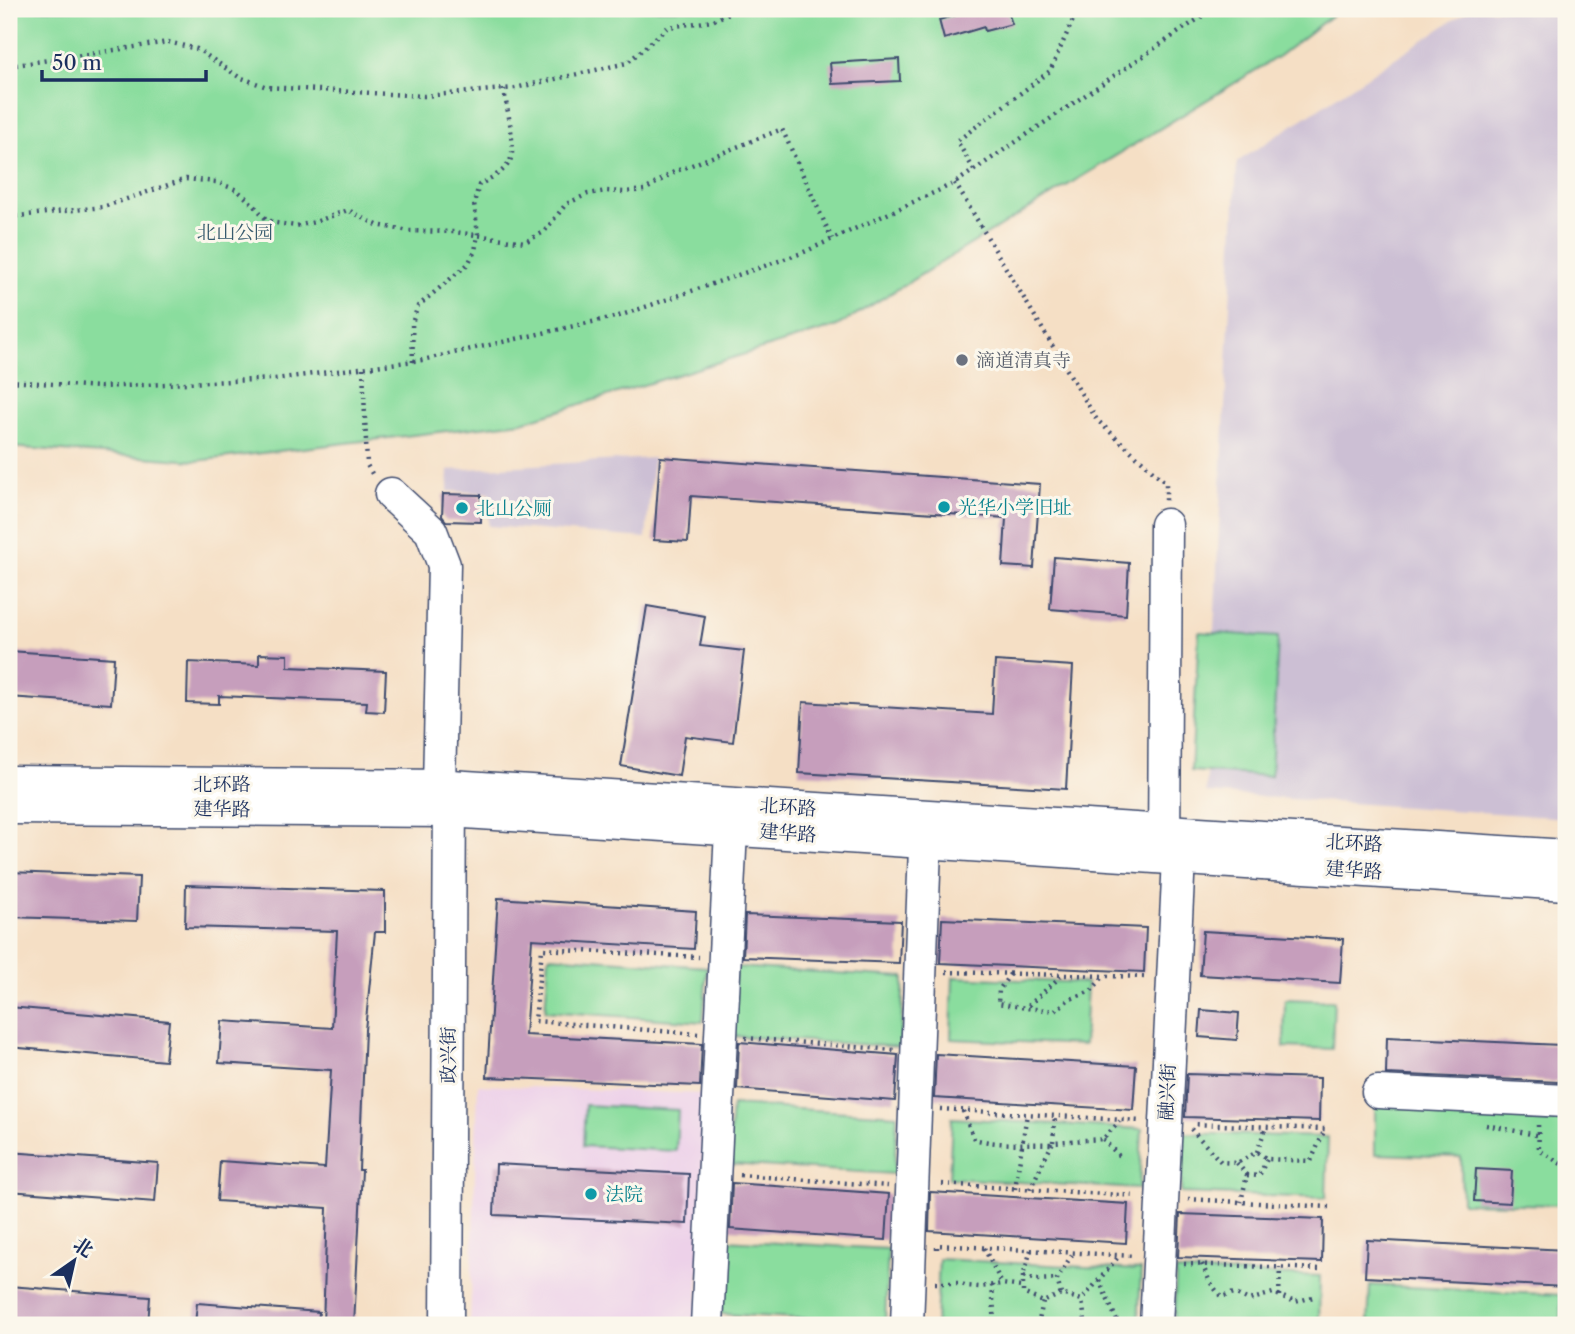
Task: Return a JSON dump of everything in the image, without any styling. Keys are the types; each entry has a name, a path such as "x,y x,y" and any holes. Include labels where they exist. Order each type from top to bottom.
{"street":[{"name":"政兴街","path":"391,494 431,531 444,565 447,1325"},
{"name":"融兴街","path":"1156,1325 1173,978 1166,525"},
{"name":"北环路","path":"9,782 446,794 1169,849 1566,856"},
{"name":"建华路","path":"9,807 446,794 731,830 926,829"},
{"path":"907,1325 926,829"},
{"path":"707,1325 731,830"},
{"name":"建华路","path":"1169,849 1566,884"},
{"path":"1378,1092 1554,1101"}],"path":[{"path":"9,66 168,42 197,49 239,77 267,88 424,96 504,89 627,63 668,27 712,21 738,9"},
{"path":"974,170 957,141 1050,71 1078,9"},
{"path":"9,381 100,387 275,379 413,362 619,316 802,253 955,183 1213,9"},
{"path":"413,362 412,323 418,306 468,264 475,251 478,234 474,203 479,185 497,175 509,163 512,148 504,89"},
{"path":"9,217 103,207 186,179 216,182 237,190 267,219 276,223 296,226 348,210 377,225 409,231 478,234 503,241 525,242 544,232 566,204 588,194 645,190 674,172 782,129 832,239"},
{"path":"955,183 1097,420 1166,483 1166,525"},
{"path":"363,368 366,465 391,494"},
{"path":"725,958 542,949 535,1021 899,1050"},
{"path":"940,972 1173,978"},
{"path":"1010,974 999,990 998,1003 1055,1011 1068,1000 1091,991 1104,976"},
{"path":"1026,1008 1061,975"},
{"path":"1554,1101 1536,1135 1539,1150 1566,1165"},
{"path":"939,1109 1166,1123"},
{"path":"963,1111 974,1139 996,1145 1104,1139 1121,1120"},
{"path":"1015,1189 1027,1114"},
{"path":"1030,1189 1052,1143 1055,1116"},
{"path":"1257,1152 1267,1159 1311,1161 1325,1129 1266,1126 1186,1124 1221,1162 1237,1163 1257,1152 1266,1126"},
{"path":"1104,1139 1121,1158"},
{"path":"1237,1163 1247,1175 1259,1176 1267,1159"},
{"path":"714,1173 892,1187"},
{"path":"1241,1202 1247,1175"},
{"path":"936,1258 937,1245 1120,1255 1202,1264 1322,1269"},
{"path":"984,1248 1002,1284"},
{"path":"1031,1250 1023,1276 1023,1293 1043,1302 1061,1294 1082,1300"},
{"path":"1061,1294 1057,1279 1073,1253"},
{"path":"1081,1325 1085,1321 1082,1300 1120,1255"},
{"path":"1202,1264 1221,1297 1234,1293 1248,1300 1273,1293 1295,1302 1313,1297"},
{"path":"1279,1296 1280,1267"},
{"path":"935,1294 936,1270"},
{"path":"1023,1276 1036,1280 1057,1279"},
{"path":"1099,1280 1119,1325"},
{"path":"935,1283 1022,1287"},
{"path":"992,1286 995,1325"},
{"path":"1038,1325 1043,1302"}],"shaded area":[{"path":"1470,9 1566,9 1566,818 1206,793 1237,162"},
{"path":"653,458 646,538 488,526 489,493 448,491 449,470"},
{"path":"478,1085 705,1094 697,1325 470,1325"}],"green space":[{"name":"北山公园","path":"9,9 1340,9 1279,56 837,326 522,422 196,461 9,447"},
{"path":"1199,632 1278,637 1271,776 1191,771"},
{"path":"549,956 707,967 703,1022 545,1011"},
{"path":"735,967 904,977 900,1047 731,1036"},
{"path":"953,977 1087,983 1084,1045 951,1039"},
{"path":"1285,999 1334,1001 1332,1049 1284,1047"},
{"path":"1375,1098 1566,1107 1566,1205 1462,1203 1461,1157 1375,1154"},
{"path":"585,1105 678,1110 676,1151 583,1146"},
{"path":"732,1105 897,1115 894,1174 728,1164"},
{"path":"952,1118 1142,1129 1139,1189 949,1178"},
{"path":"1183,1133 1328,1137 1326,1198 1181,1193"},
{"path":"725,1240 888,1249 885,1323 721,1314"},
{"path":"939,1259 1141,1270 1138,1325 936,1325"},
{"path":"1176,1271 1320,1276 1319,1325 1174,1323"},
{"path":"1370,1285 1561,1295 1560,1325 1368,1325"}],"building":[{"path":"976,9 1007,9 1012,24 985,31 984,27 944,39 939,20"},
{"path":"899,59 900,81 832,84 830,63"},
{"name":"光华小学旧址","path":"660,457 1040,484 1034,568 1003,566 1006,518 691,496 688,542 654,540"},
{"name":"北山公厕","path":"443,494 481,495 481,522 446,521 442,516"},
{"path":"1054,557 1129,563 1126,615 1050,609"},
{"path":"647,606 705,616 700,646 744,651 733,742 685,736 679,776 621,766"},
{"path":"9,651 114,658 111,704 9,697"},
{"path":"259,654 288,655 288,667 386,671 384,712 366,711 367,702 219,696 219,704 187,703 188,662 259,665"},
{"path":"995,661 1073,666 1066,789 799,773 803,702 992,714"},
{"path":"9,872 139,877 137,921 9,917"},
{"path":"186,885 385,891 385,932 375,932 365,1030 359,1170 362,1170 354,1325 323,1325 327,1208 217,1201 220,1161 325,1168 331,1070 219,1063 222,1021 332,1028 337,931 185,927"},
{"path":"498,898 696,911 694,949 532,939 525,1035 702,1044 700,1086 487,1077"},
{"path":"745,915 901,921 899,963 743,957"},
{"path":"942,919 1146,928 1144,972 940,963"},
{"path":"1203,931 1343,939 1340,983 1200,975"},
{"path":"9,1007 169,1021 165,1061 9,1047"},
{"path":"1201,1010 1239,1013 1237,1040 1199,1037"},
{"path":"1387,1037 1561,1045 1559,1082 1386,1074"},
{"path":"739,1042 898,1055 895,1101 737,1089"},
{"path":"936,1054 1136,1066 1133,1110 934,1098"},
{"path":"1187,1074 1320,1078 1319,1121 1185,1117"},
{"path":"9,1152 158,1163 155,1202 9,1191"},
{"name":"法院","path":"496,1164 689,1174 687,1224 494,1215"},
{"path":"1476,1169 1512,1171 1510,1203 1474,1201"},
{"path":"732,1183 889,1194 886,1240 730,1229"},
{"path":"930,1192 1128,1204 1126,1243 929,1231"},
{"path":"1180,1214 1323,1219 1322,1262 1178,1257"},
{"path":"1367,1240 1566,1250 1566,1287 1365,1277"},
{"path":"9,1286 150,1297 148,1325 9,1325"},
{"path":"197,1303 319,1312 318,1325 195,1325"}],"place":[{"name":"滴道清真寺","path":"962,360"},
{"name":"光华小学旧址","path":"944,507"},
{"name":"北山公厕","path":"462,508"},
{"name":"法院","path":"591,1194"}]}
